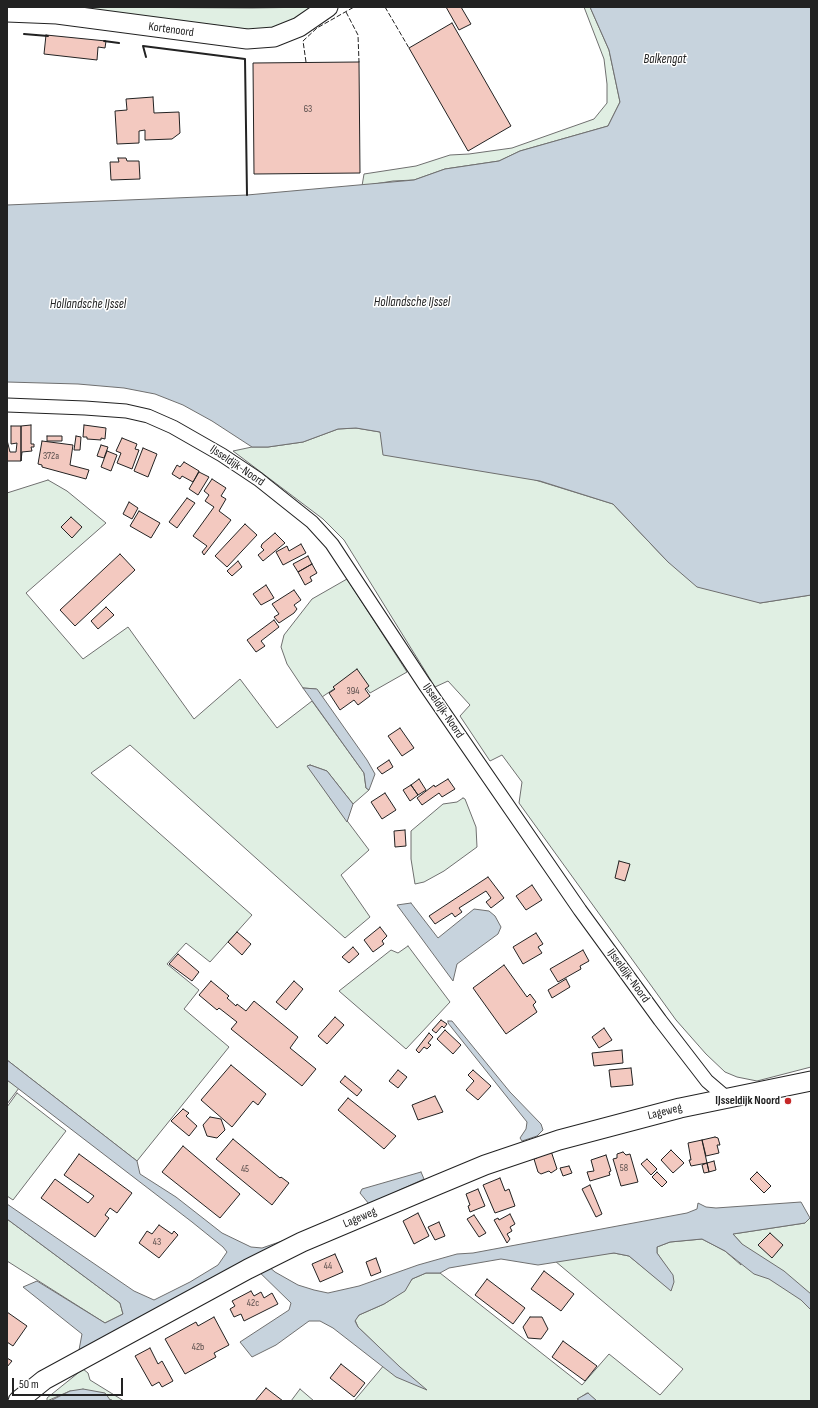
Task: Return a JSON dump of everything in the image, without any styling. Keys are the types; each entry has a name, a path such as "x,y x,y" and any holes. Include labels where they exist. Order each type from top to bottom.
{"street":[{"name":"Kortenoord","path":"7,12 57,14 247,40 274,36 299,27 328,7"},
{"name":"IJsseldijk-Noord","path":"7,405 126,411 148,416 173,427 216,451 258,479 312,522 332,544 425,685 580,910 708,1081 728,1098"},
{"path":"728,1098 811,1081"},
{"name":"Lageweg","path":"18,1401 44,1380 248,1269 302,1242 485,1165 559,1140 680,1108 728,1098"}],"green space":[{"path":"71,7 316,7 293,22 260,31"},
{"path":"584,7 590,7 609,50 620,102 608,126 520,151 499,161 445,169 414,180 393,181 362,186 364,174 416,166 450,155 512,148 594,119 607,103 607,84 604,59"},
{"path":"356,428 380,432 613,504 668,562 760,603 811,595 811,1067 757,1081 737,1077 725,1072 706,1054 676,1020 519,803 522,782 502,755 490,761 460,716 470,705 448,681 435,687 344,540 323,519 233,451 252,447 268,447 303,442 338,429"},
{"path":"48,480 67,491 106,523 26,593 83,659 128,627 194,719 240,679 277,728 312,701 364,773 366,788 369,790 353,804 327,771 310,765 330,798 369,850 341,875 370,917 345,938 130,745 91,773 252,915 210,962 186,943 167,964 199,990 184,1009 229,1047 137,1161 7,1060 7,493"},
{"path":"347,579 407,672 370,693 356,674 322,697 316,689 303,688 287,664 281,647 284,635 312,599"},
{"path":"463,798 465,799 476,827 477,847 444,871 424,882 415,884 411,859 411,831 443,804 457,802"},
{"path":"408,946 450,1002 406,1049 339,991 391,950 398,953"},
{"path":"7,1080 19,1088 7,1104"},
{"path":"17,1093 66,1131 13,1200 7,1196 7,1107"},
{"path":"811,1217 811,1401 597,1401 587,1393 578,1399 580,1401 354,1401 390,1358 358,1327 355,1320 359,1315 384,1304 404,1291 412,1279 426,1273 440,1273 582,1385 609,1354 660,1395 683,1369 555,1261 614,1253 629,1256 671,1290 663,1262 657,1253 657,1247 670,1242 702,1239 725,1251 741,1265 742,1244 733,1234 805,1223"},
{"path":"7,1219 120,1303 123,1314 105,1323 7,1261"},
{"path":"83,1369 88,1373 90,1380 124,1401 111,1401 112,1400 70,1391 47,1401 47,1398"},
{"path":"300,1389 314,1401 291,1401"}],"water":[{"path":"590,7 811,7 811,595 760,603 697,587 668,562 613,504 540,481 383,455 380,432 356,428 338,429 303,442 268,447 252,447 212,421 183,405 155,394 124,388 78,384 7,382 7,205 247,195 414,180 445,169 499,161 520,151 608,126 620,102 609,50"},
{"path":"303,688 317,689 367,760 375,774 369,790 366,788 364,773"},
{"path":"310,765 327,771 353,804 347,822 307,766"},
{"path":"411,903 438,938 474,909 489,911 495,916 501,927 498,934 457,964 453,981 397,905"},
{"path":"448,1021 452,1021 510,1092 541,1124 543,1130 537,1136 522,1141 520,1138 526,1129 527,1122 448,1023"},
{"path":"7,1060 137,1161 140,1174 176,1197 222,1233 251,1247 262,1248 288,1239 261,1260 275,1272 298,1285 314,1290 328,1293 359,1286 418,1265 457,1254 473,1253 687,1213 697,1209 698,1203 706,1207 716,1208 801,1202 810,1218 805,1223 733,1234 742,1244 784,1271 811,1294 811,1310 801,1300 769,1279 754,1274 725,1251 702,1239 670,1242 657,1247 657,1253 673,1275 674,1282 671,1291 629,1256 614,1253 538,1265 501,1259 449,1268 440,1273 426,1273 412,1279 405,1291 384,1304 359,1315 355,1321 358,1327 400,1367 427,1390 396,1377 333,1328 320,1321 309,1321 276,1345 252,1357 240,1342 289,1310 291,1303 251,1264 84,1353 79,1350 82,1334 23,1287 37,1281 105,1323 123,1314 120,1303 7,1219 7,1204 134,1291 154,1300 190,1282 218,1265 227,1252 192,1222 7,1080"},
{"path":"421,1172 424,1179 369,1204 360,1193 362,1189"},
{"path":"83,1389 105,1393 111,1401 50,1401 70,1391"},
{"path":"588,1393 597,1401 580,1401 577,1399"}],"building":[{"path":"446,7 461,7 471,24 459,30"},
{"path":"452,23 511,126 468,151 409,48"},
{"path":"46,35 106,41 105,48 98,47 97,60 44,54"},
{"path":"359,62 360,173 254,174 253,63"},
{"path":"153,97 154,113 179,112 180,133 172,139 145,140 145,130 139,131 139,143 117,144 115,111 127,110 126,99"},
{"path":"118,158 126,158 127,161 139,161 140,179 111,180 110,162 119,162"},
{"path":"31,425 31,444 34,444 34,447 31,447 32,451 22,452 21,461 21,426"},
{"path":"84,425 106,428 105,439 87,439 87,437 83,437"},
{"path":"11,426 21,426 21,461 7,461 7,440 10,452 16,452 17,443 11,444"},
{"path":"47,436 62,436 62,441 47,441"},
{"path":"76,436 81,437 80,450 74,450"},
{"path":"122,438 137,444 135,449 139,450 132,469 117,463 121,453 116,451"},
{"path":"42,441 73,445 70,465 89,470 86,479 42,467 42,465 38,464"},
{"path":"101,445 108,447 104,458 97,456"},
{"path":"143,448 157,454 148,477 134,471"},
{"path":"107,451 117,455 111,471 101,467"},
{"path":"184,462 199,471 193,482 182,476 180,479 172,474 177,465 180,467"},
{"path":"199,472 209,477 198,495 189,489"},
{"path":"212,479 226,488 221,496 226,499 219,511 231,520 204,555 202,552 207,546 193,536 214,507 205,501 209,495 204,491"},
{"path":"187,498 195,503 177,528 169,522"},
{"path":"129,502 138,508 132,519 123,514"},
{"path":"139,511 160,523 151,538 130,526"},
{"path":"71,517 82,527 72,538 61,527"},
{"path":"245,524 257,535 227,567 215,556"},
{"path":"275,533 285,543 263,561 258,555 264,550 261,547 262,544"},
{"path":"301,544 306,553 283,565 276,552 287,546 289,551"},
{"path":"120,554 135,570 75,626 60,610"},
{"path":"308,556 312,564 298,572 293,564"},
{"path":"238,561 242,567 232,576 227,571"},
{"path":"312,564 317,573 310,577 312,581 305,585 298,572"},
{"path":"266,585 274,598 261,605 253,594"},
{"path":"294,590 301,600 294,605 297,609 294,613 279,623 274,617 279,614 272,604"},
{"path":"106,607 114,615 98,629 91,621"},
{"path":"274,620 279,627 261,641 265,646 256,652 247,640"},
{"path":"357,669 369,686 365,689 370,696 358,705 354,700 340,710 329,693 335,689 333,687"},
{"path":"400,728 414,748 402,756 388,736"},
{"path":"389,760 393,767 382,774 377,768"},
{"path":"419,779 426,790 418,795 411,785"},
{"path":"448,779 455,789 442,797 439,793 422,805 417,798 434,785 435,787"},
{"path":"411,785 418,795 410,801 403,790"},
{"path":"385,793 396,810 382,819 371,802"},
{"path":"405,830 406,846 395,847 394,831"},
{"path":"619,861 630,864 625,881 615,878"},
{"path":"488,877 504,898 491,908 486,902 491,898 486,891 459,908 462,912 455,917 452,913 435,924 429,916"},
{"path":"532,885 542,900 526,910 516,896"},
{"path":"380,927 387,936 382,941 384,944 373,952 364,940"},
{"path":"237,932 251,944 242,955 228,942"},
{"path":"536,933 543,944 538,947 542,953 523,964 513,947"},
{"path":"353,947 359,954 349,963 342,957"},
{"path":"583,950 589,961 580,966 581,969 558,982 550,969"},
{"path":"178,954 199,972 192,981 169,964"},
{"path":"504,965 527,997 530,994 536,1002 533,1005 537,1012 506,1034 473,988"},
{"path":"566,979 570,987 552,998 548,990"},
{"path":"211,981 229,996 227,998 236,1006 237,1004 246,1011 254,1001 298,1037 290,1048 316,1069 302,1086 231,1029 237,1022 219,1008 217,1010 199,995"},
{"path":"294,981 303,989 286,1010 276,1002"},
{"path":"335,1017 344,1025 327,1044 318,1036"},
{"path":"441,1020 447,1024 444,1028 442,1026 436,1033 432,1030"},
{"path":"604,1028 612,1040 599,1048 592,1037"},
{"path":"445,1030 461,1045 453,1054 437,1039"},
{"path":"429,1033 433,1037 428,1043 431,1045 427,1049 424,1047 419,1053 416,1050"},
{"path":"622,1050 623,1063 594,1066 592,1053"},
{"path":"231,1065 266,1094 258,1105 253,1101 232,1127 201,1100"},
{"path":"631,1068 633,1085 611,1087 609,1070"},
{"path":"398,1070 407,1077 398,1088 389,1081"},
{"path":"473,1070 491,1086 478,1100 466,1090 474,1081 468,1075"},
{"path":"345,1076 362,1090 357,1096 340,1082"},
{"path":"435,1096 443,1112 418,1120 412,1105"},
{"path":"348,1098 396,1136 384,1149 338,1110"},
{"path":"183,1109 189,1113 186,1116 197,1126 189,1136 171,1121"},
{"path":"210,1117 221,1119 225,1130 217,1138 207,1136 203,1125"},
{"path":"715,1137 718,1138 720,1145 717,1145 719,1153 706,1156 702,1140"},
{"path":"233,1139 280,1178 281,1177 289,1183 272,1205 216,1159"},
{"path":"702,1140 707,1163 691,1166 689,1160 691,1160 688,1143"},
{"path":"183,1146 240,1194 220,1218 162,1172"},
{"path":"671,1150 684,1163 673,1173 661,1160"},
{"path":"551,1151 557,1169 551,1173 549,1171 541,1174 538,1172 534,1159 537,1158 536,1156"},
{"path":"623,1152 626,1155 630,1154 638,1182 621,1186 613,1159 617,1158 617,1154"},
{"path":"79,1154 132,1193 117,1213 110,1208 105,1215 109,1218 95,1237 41,1198 55,1179 88,1203 94,1196 64,1175"},
{"path":"606,1155 611,1171 609,1172 610,1175 590,1181 587,1172 594,1171 591,1160"},
{"path":"647,1159 657,1169 651,1175 641,1164"},
{"path":"714,1161 716,1170 709,1172 707,1163"},
{"path":"707,1163 709,1172 704,1173 702,1165"},
{"path":"569,1166 572,1173 563,1176 560,1168"},
{"path":"657,1172 667,1182 662,1187 652,1177"},
{"path":"757,1172 771,1186 764,1193 750,1179"},
{"path":"500,1178 505,1191 509,1189 515,1206 495,1213 483,1185"},
{"path":"590,1185 602,1214 596,1217 582,1189"},
{"path":"478,1189 485,1206 470,1212 468,1206 470,1205 466,1194"},
{"path":"418,1213 429,1236 414,1244 403,1221"},
{"path":"510,1214 515,1224 510,1227 512,1231 507,1234 510,1239 507,1243 494,1220 498,1218 499,1220"},
{"path":"474,1215 486,1233 479,1237 467,1219"},
{"path":"439,1222 445,1236 435,1240 428,1227"},
{"path":"159,1225 172,1234 174,1231 178,1235 159,1258 139,1243 147,1231 152,1234"},
{"path":"770,1233 783,1245 772,1258 758,1245"},
{"path":"335,1254 343,1272 320,1282 312,1264"},
{"path":"376,1258 381,1272 371,1276 366,1262"},
{"path":"544,1271 574,1294 561,1311 531,1289"},
{"path":"487,1279 525,1308 513,1324 475,1295"},
{"path":"251,1291 254,1296 261,1292 264,1298 272,1293 278,1304 244,1321 241,1314 234,1317 230,1309 235,1306 232,1301"},
{"path":"7,1312 27,1326 13,1346 7,1342"},
{"path":"214,1317 229,1345 214,1353 216,1357 185,1374 165,1339 196,1322 198,1326"},
{"path":"530,1317 542,1317 548,1329 541,1339 528,1338 523,1327"},
{"path":"563,1341 597,1366 585,1381 552,1357"},
{"path":"150,1348 158,1364 162,1361 173,1381 162,1387 159,1382 152,1386 135,1356"},
{"path":"7,1358 12,1361 7,1367"},
{"path":"341,1364 365,1383 354,1397 330,1378"},
{"path":"266,1388 283,1401 255,1401"}],"fence":[{"path":"306,62 303,41 317,28 354,7"},
{"path":"385,7 409,48"},
{"path":"346,12 358,35 359,62"}],"wall":[{"path":"24,34 48,36"},
{"path":"104,41 119,43"},
{"path":"146,57 143,46 245,59 247,195"}],"place":[{"name":"IJsseldijk Noord","path":"788,1101"}],"water label":[{"name":"Balkengat","path":"665,60"},
{"name":"Hollandsche IJssel","path":"412,303"},
{"name":"Hollandsche IJssel","path":"88,305"}]}
